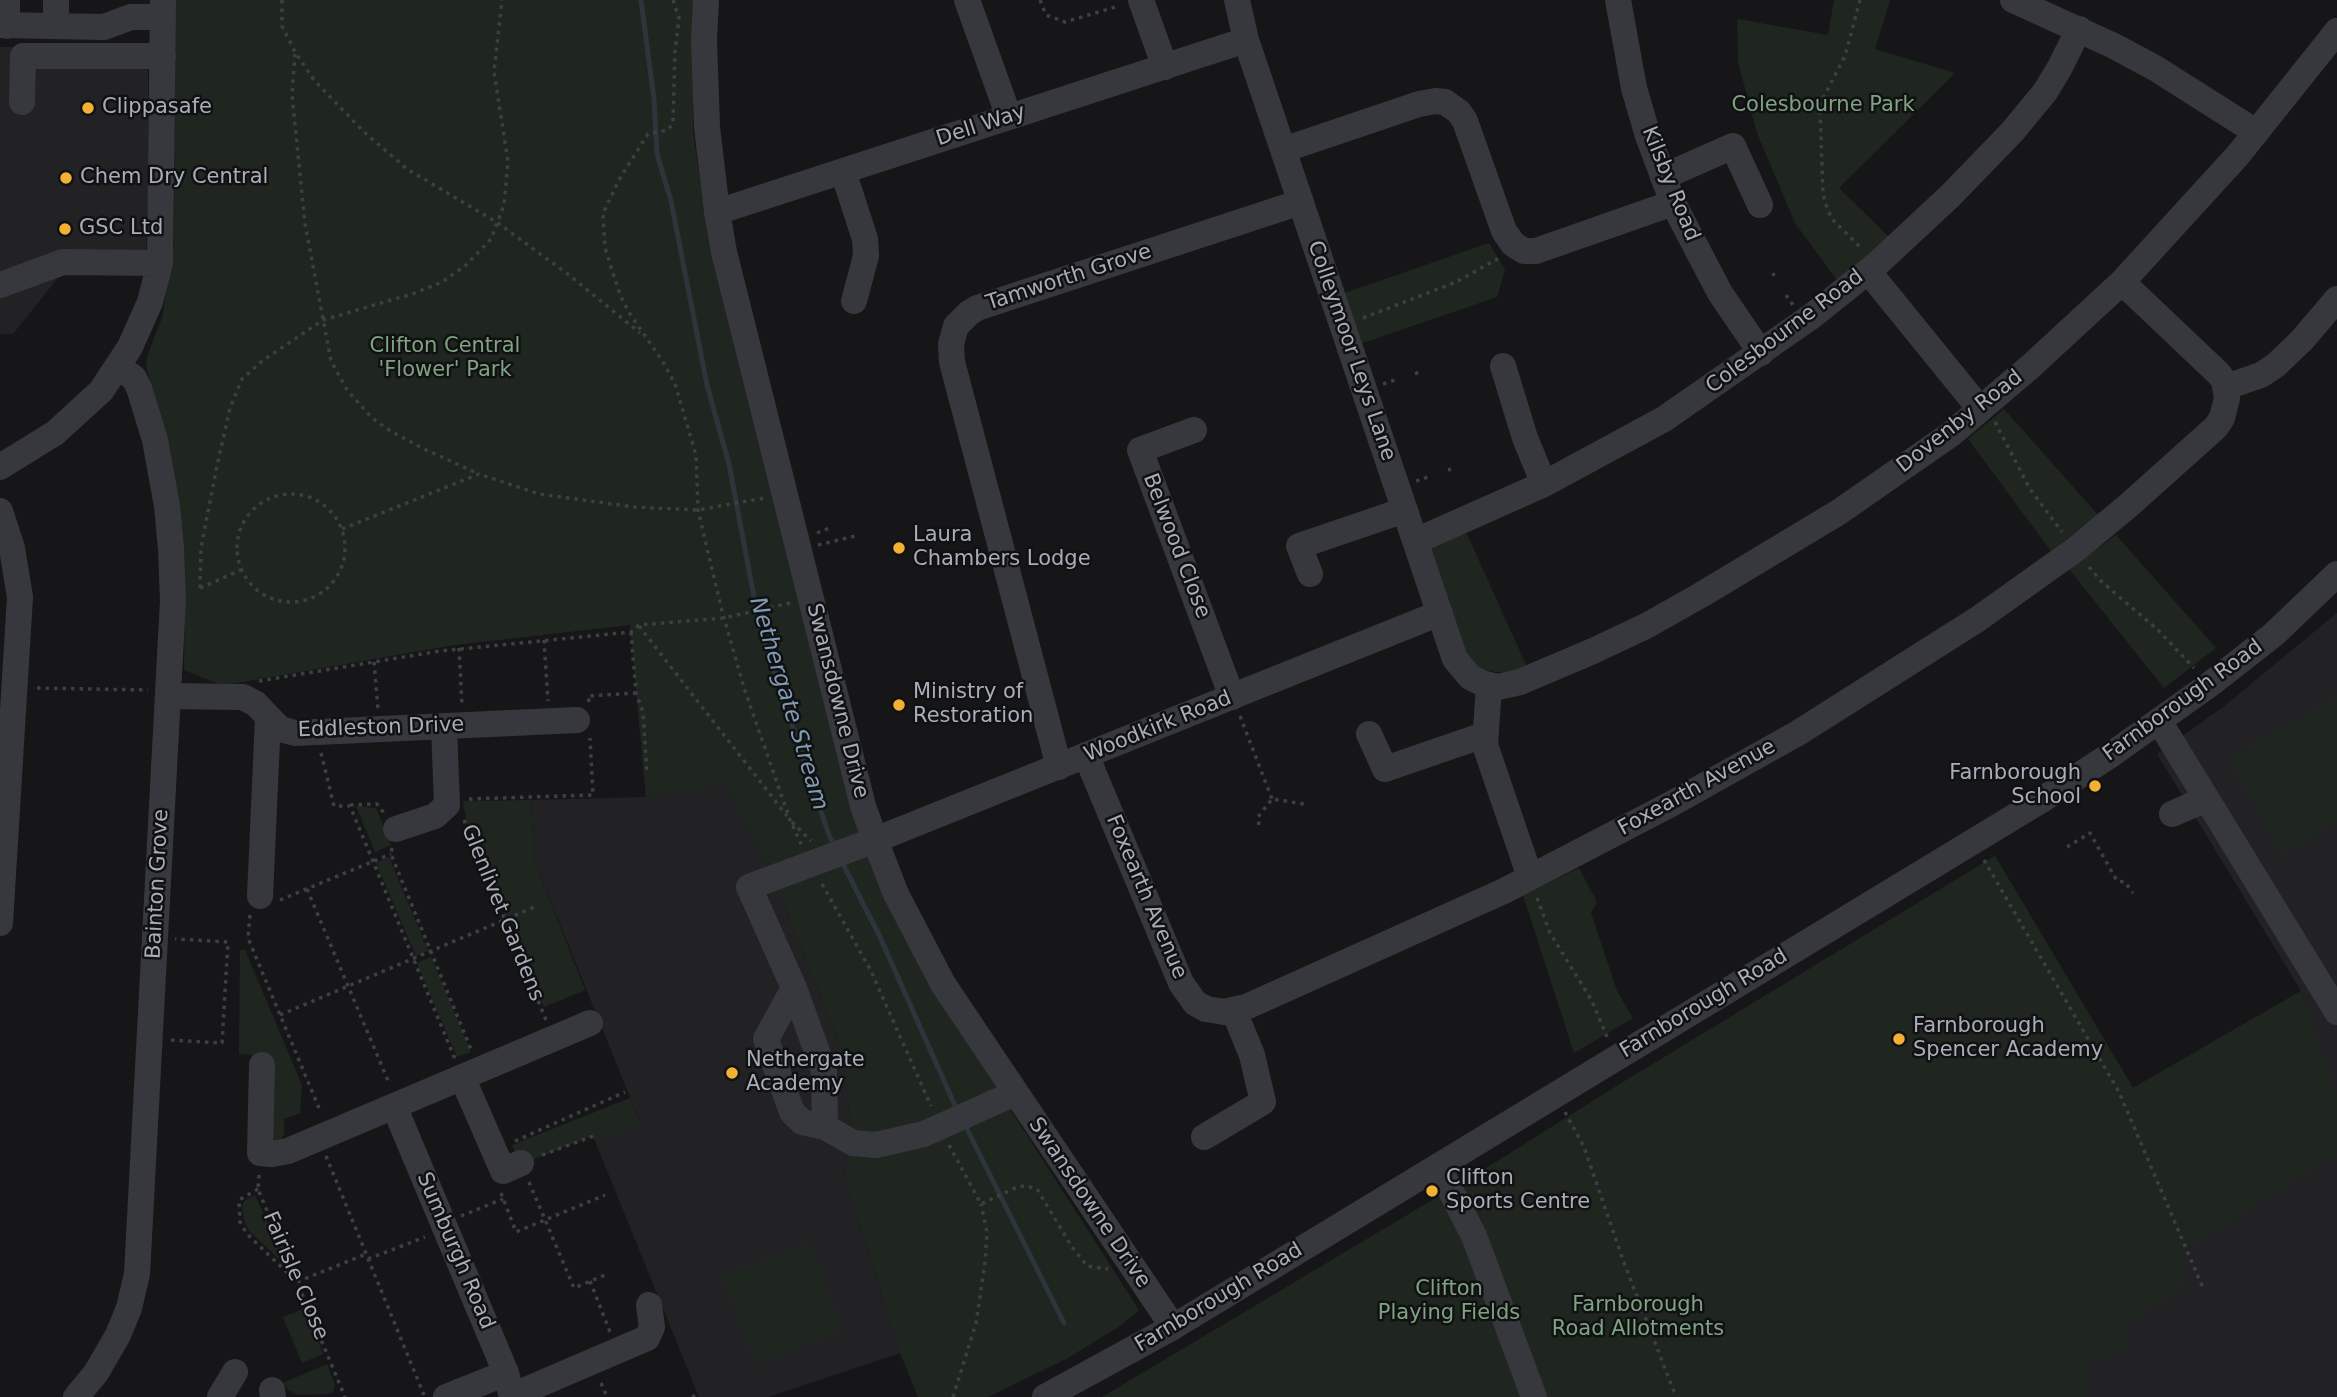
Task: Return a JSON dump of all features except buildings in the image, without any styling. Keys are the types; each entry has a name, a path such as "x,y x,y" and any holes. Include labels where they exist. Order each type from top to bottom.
{"street":[{"name":"Swansdowne Drive","path":"706,0 704,40 707,127 717,212 727,265 809,547 863,806 896,894 943,984 1173,1327"},
{"path":"967,0 1009,117"},
{"name":"Colleymoor Leys Lane","path":"1237,0 1246,40 1440,614 1460,666 1476,681 1489,686"},
{"name":"Kilsby Road","path":"1618,0 1634,88 1673,204 1720,293 1761,353"},
{"path":"2013,0 2079,29 2155,68 2256,132"},
{"path":"1133,2 1165,67"},
{"path":"0,467 55,433 101,391 130,346 150,302 160,262 163,55 163,9 104,27 56,13 4,17"},
{"name":"Colesbourne Road","path":"1416,541 1544,484 1664,419 1761,353 1872,267 1951,195 2030,111 2059,69 2079,29"},
{"name":"Dovenby Road","path":"1489,686 1507,686 1520,682 1646,626 1797,539 1866,495 1951,434 2122,282 2238,155 2337,31"},
{"name":"Dell Way","path":"717,212 1246,40"},
{"path":"22,102 23,56 163,55"},
{"path":"1283,150 1419,104 1444,102 1459,112 1465,121 1504,231 1513,244 1524,251 1536,251 1673,204"},
{"path":"1663,177 1733,146 1760,205"},
{"path":"843,171 865,239 866,256 854,301"},
{"name":"Tamworth Grove","path":"1059,766 952,362 951,344 956,327 977,308 1301,202"},
{"path":"0,285 63,262 160,262"},
{"path":"1872,267 1982,407"},
{"path":"2122,282 2219,374 2225,387 2252,379 2276,365 2302,340 2337,299"},
{"path":"1503,366 1525,438 1544,484"},
{"name":"Bainton Grove","path":"76,1397 107,1355 124,1321 134,1292 139,1248 173,600 172,549 155,440 139,388 134,379 118,367"},
{"name":"Foxearth Avenue","path":"1086,755 1187,994 1195,1003 1206,1009 1224,1013 1234,1011 1530,877 1673,803 1798,733 2011,596 2076,549 2216,427 2226,408 2225,387"},
{"name":"Belwood Close","path":"1194,430 1140,450 1232,697"},
{"path":"1310,574 1299,546 1405,510"},
{"path":"0,511 14,556 10,597 0,923"},
{"name":"Farnborough Road","path":"1045,1397 1173,1327 2040,801 2159,721 2262,644 2337,574"},
{"name":"Woodkirk Road","path":"794,988 749,887 875,840 1440,614"},
{"path":"1489,686 1484,735 1487,757 1530,877"},
{"path":"168,693 243,697"},
{"name":"Eddleston Drive","path":"243,697 256,704 280,729 295,733 454,726 572,717"},
{"path":"265,902 268,717"},
{"path":"2159,721 2337,1012"},
{"path":"396,829 439,814 453,798 454,726"},
{"path":"1369,734 1385,769 1484,735"},
{"path":"2172,814 2206,799"},
{"path":"794,988 766,1040 792,1112 802,1122 825,1128 853,1143 876,1145 924,1134 1015,1093"},
{"path":"794,988 824,1071 825,1128"},
{"path":"1204,1137 1263,1102 1252,1055 1234,1011"},
{"path":"262,1065 260,1153 288,1151 312,1134 396,1105 554,1038 579,1019"},
{"path":"471,1074 506,1162"},
{"name":"Sumburgh Road","path":"396,1105 510,1388"},
{"path":"1438,1166 1474,1236 1534,1397"},
{"path":"446,1397 510,1388 647,1338 652,1327 649,1305"},
{"path":"220,1397 235,1372"}],"path":[{"path":"282,0 282,26 295,52 314,80 363,131 407,169 498,223 569,275 645,337"},
{"path":"200,588 201,548 217,466 230,408 242,379 262,361 323,320 412,294 442,282 479,254 491,239 504,205 508,161 494,72 502,0"},
{"path":"673,0 679,18 673,123 668,130 652,133 645,138 627,166 603,213 605,248 620,295 675,383 696,456 698,510 724,618 745,691 790,820 827,858"},
{"path":"1040,0 1046,15 1065,22 1133,2"},
{"path":"1860,0 1845,56 1821,102 1824,194 1832,219 1872,267"},
{"path":"295,52 293,108 305,224 331,361 359,406 389,430 479,474 539,494 634,508 698,510 744,502"},
{"path":"1343,326 1457,282 1498,259 1513,244"},
{"path":"1982,407 2030,489 2068,539"},
{"path":"342,529 479,474"},
{"path":"284,494 299,494 312,498 335,516 342,529 345,545 340,569 326,590 312,598 295,602 271,598 251,584 242,570 237,542 241,528 253,510 270,498 284,494"},
{"path":"809,547 817,531 832,527"},
{"path":"809,547 859,535"},
{"path":"2084,561 2102,582 2158,630 2196,670"},
{"path":"173,600 242,570"},
{"path":"243,697 257,681 459,648 631,632 639,625 724,618 767,608"},
{"path":"639,625 790,820 827,858 871,971 981,1204 987,1232 986,1256 976,1323 954,1397"},
{"path":"631,632 636,693 643,712 647,774"},
{"path":"453,798 593,794 572,717 544,640"},
{"path":"454,726 459,648"},
{"path":"374,662 380,729"},
{"path":"7,687 168,693"},
{"path":"572,717 588,696 636,693"},
{"path":"1232,697 1272,799"},
{"path":"316,732 334,806 377,804 396,829"},
{"name":"Glenlivet Gardens","path":"453,798 554,1038"},
{"path":"1272,799 1304,804"},
{"path":"1259,825 1258,817 1272,799"},
{"path":"350,806 413,958 471,1074"},
{"path":"2067,846 2090,833 2118,881 2126,882 2133,893"},
{"path":"425,1397 367,1256 312,1134 280,1015 248,938 250,913 265,902 307,889 391,854 430,951 471,1074"},
{"path":"1983,858 2119,1092 2203,1288"},
{"path":"1530,877 1550,933 1592,1001 1608,1039"},
{"path":"307,889 396,1105"},
{"path":"280,1015 537,906"},
{"path":"150,1039 222,1043 228,942 155,938"},
{"path":"605,1195 516,1232 500,1191 506,1162 625,1092"},
{"path":"1554,1096 1584,1147 1623,1260 1676,1397"},
{"path":"506,1162 596,1135"},
{"name":"Fairisle Close","path":"260,1153 258,1189 345,1397"},
{"path":"506,1162 545,1220 574,1288 605,1275"},
{"path":"981,1204 1017,1187 1037,1189 1072,1247 1087,1266 1100,1269 1133,1268"},
{"path":"258,1189 239,1200 240,1223 247,1234 297,1282 444,1226 503,1199"},
{"path":"590,1281 617,1351"}],"shaded area":[{"path":"0,47 138,47 137,62 148,71 149,176 146,252 65,269 13,334 0,334"},
{"name":"Farnborough Spencer Academy","path":"2337,613 2337,1397 1745,1397 1615,1087 1995,856 2133,1088 2301,991 2157,754 2223,707"},
{"name":"Nethergate Academy","path":"727,782 774,879 842,1049 850,1116 845,1177 900,1353 768,1397 699,1397 595,1141 640,1122 534,860 531,800 646,797"}],"green space":[{"name":"Clifton Central 'Flower' Park","path":"175,0 693,0 693,131 708,238 845,782 996,1087 1139,1310 1120,1326 1068,1358 988,1397 918,1397 900,1353 845,1177 850,1116 842,1049 774,879 727,783 646,797 630,625 455,645 236,683 219,684 184,670 185,595 169,450 146,366 147,356 162,318 174,245"},
{"name":"Colesbourne Park","path":"1834,0 1890,0 1875,49 1955,73 1839,188 1890,238 1837,280 1795,223 1757,133 1738,62 1737,19 1828,35"},
{"path":"1489,243 1505,270 1497,297 1357,345 1339,295"},
{"path":"2004,409 2098,515 2051,551 1968,439"},
{"path":"1466,532 1527,667 1496,672 1480,669 1468,661 1430,553 1434,545"},
{"path":"2116,535 2216,648 2164,688 2069,569"},
{"path":"2337,696 2337,821 2283,853 2228,760"},
{"path":"531,800 534,860 585,990 544,1007 466,821 463,801"},
{"path":"356,806 376,808 391,845 375,852"},
{"name":"Farnborough Spencer Academy","path":"1995,856 2133,1088 2301,991 2337,1095 2337,1154 2181,1252 2184,1286 2123,1327 2129,1347 2083,1366 2087,1397 1102,1397 1496,1162"},
{"path":"389,857 428,951 416,956 376,863"},
{"path":"1579,868 1597,902 1591,913 1617,991 1633,1018 1574,1053 1523,895"},
{"path":"240,950 245,950 302,1085 300,1113 284,1119 284,1133 280,1145 266,1146 272,1057 239,1054"},
{"path":"431,957 471,1052 457,1057 417,963"},
{"path":"630,1098 640,1123 595,1141 592,1136 520,1165 512,1145"},
{"path":"255,1195 284,1259 280,1260 249,1231 245,1223 242,1207 244,1201"},
{"path":"810,1243 843,1331 756,1364 722,1276"},
{"path":"306,1308 323,1354 302,1363 283,1317"},
{"path":"327,1364 335,1385 333,1392 299,1395 288,1390 283,1383"}],"waterway":[{"name":"Nethergate Stream","path":"641,0 654,99 657,154 671,201 707,385 729,464 760,629 835,847"},
{"name":"Nethergate Stream","path":"842,862 880,937 957,1110"},
{"name":"Nethergate Stream","path":"965,1125 1064,1323"}],"place":[{"name":"Clippasafe","path":"88,108"},
{"name":"Chem Dry Central","path":"66,178"},
{"name":"GSC Ltd","path":"65,229"},
{"name":"Laura Chambers Lodge","path":"899,548"},
{"name":"Ministry of Restoration","path":"899,705"},
{"name":"Farnborough School","path":"2095,786"},
{"name":"Farnborough Spencer Academy","path":"1899,1039"},
{"name":"Nethergate Academy","path":"732,1073"},
{"name":"Clifton Sports Centre","path":"1432,1191"}],"park label":[{"name":"Clifton Playing Fields","path":"1449,1302"},
{"name":"Farnborough Road Allotments","path":"1638,1318"}]}
